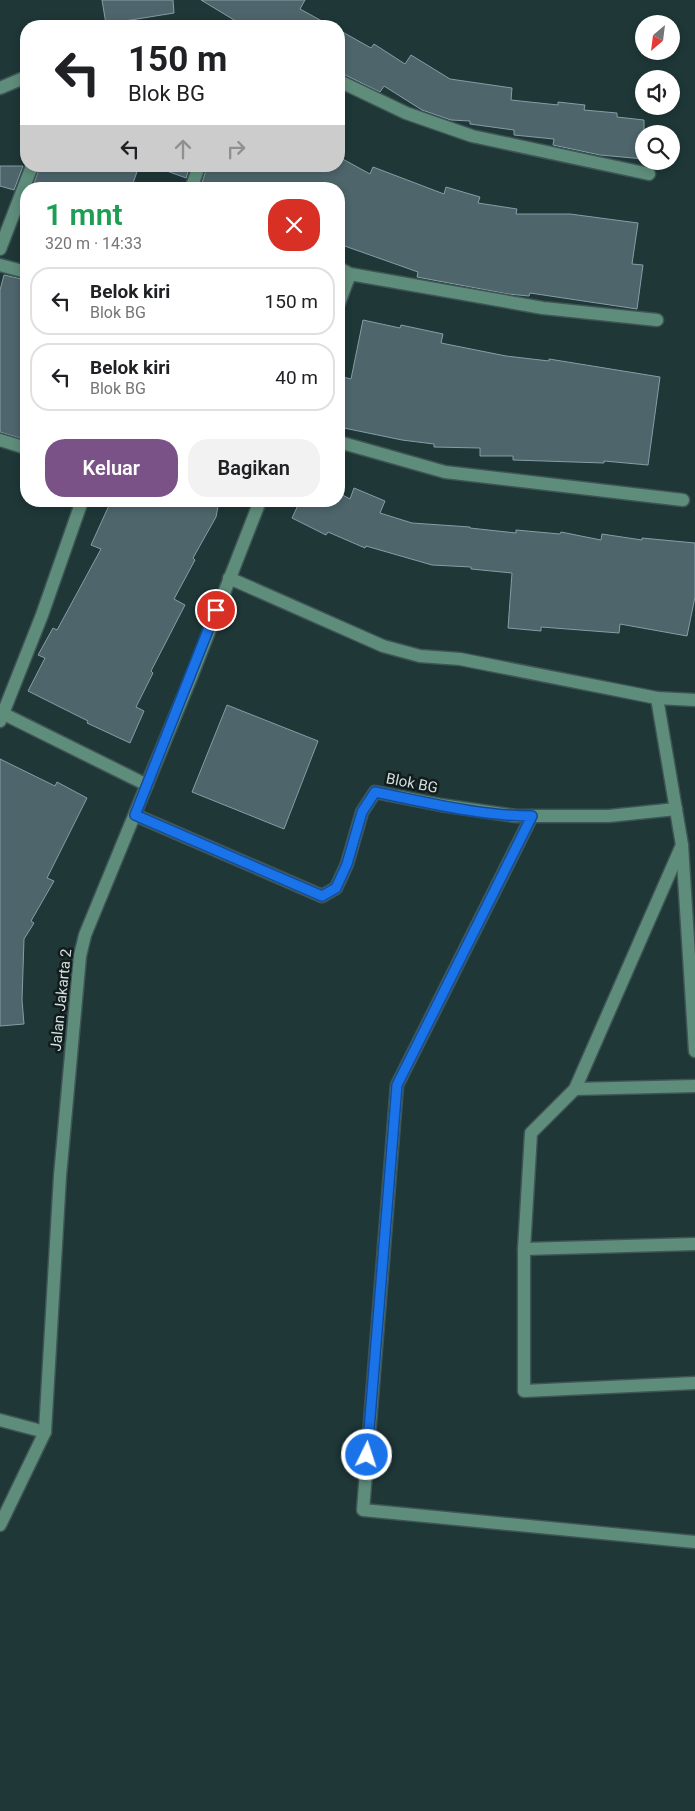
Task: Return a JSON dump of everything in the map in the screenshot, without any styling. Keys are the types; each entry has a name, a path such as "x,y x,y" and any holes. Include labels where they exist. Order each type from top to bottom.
{"street":[{"path":"0,88 20,80"},
{"path":"345,84 406,113 472,136 649,174"},
{"path":"0,249 20,197"},
{"path":"0,265 20,270"},
{"path":"345,271 543,308 657,320"},
{"path":"0,440 20,446"},
{"path":"345,444 445,472 683,500"},
{"path":"80,507 1,716 147,785"},
{"name":"Jalan Jakarta 2","path":"0,1525 45,1432 60,1176 80,956 85,935 258,507"},
{"path":"229,578 384,646 420,656 460,659 657,698 695,700"},
{"path":"657,698 682,845 695,1052"},
{"name":"Blok BG","path":"135,815 322,896 336,888 347,864 362,812 375,792 441,805 516,816 609,816 676,809"},
{"path":"532,816 397,1085 363,1510 695,1542"},
{"path":"682,845 575,1089 531,1133 524,1249 524,1391 695,1383"},
{"path":"575,1089 695,1086"},
{"path":"524,1249 695,1244"},
{"path":"0,1420 45,1432"}],"building":[{"path":"102,0 173,0 174,13 131,20 105,20"},
{"path":"201,0 305,0 300,9 320,20 234,20"},
{"path":"345,33 371,48 374,44 405,64 411,55 450,79 512,88 511,100 558,105 558,102 585,105 584,110 617,113 617,117 644,120 644,125 635,125 635,158 600,155 553,145 554,139 514,135 514,130 470,124 470,121 451,120 422,110 384,86 380,92 345,75"},
{"path":"345,160 370,174 373,167 444,194 446,187 480,197 478,203 517,209 516,214 570,214 638,223 632,264 643,265 637,309 530,293 529,296 508,294 417,277 418,272 345,246 345,182 202,182 205,172 345,172"},
{"path":"0,166 20,166 21,172 14,190 0,186"},
{"path":"38,172 137,172 133,182 34,182"},
{"path":"170,172 188,172 186,178"},
{"path":"4,275 20,279 20,438 0,432 0,290"},
{"path":"363,320 400,328 401,325 443,334 441,343 506,356 549,361 549,359 660,377 648,465 604,461 604,463 513,460 513,456 480,456 480,448 434,447 434,444 402,440 345,428 345,378 351,379"},
{"path":"354,488 385,501 380,513 412,523 470,527 516,533 516,530 560,534 561,532 601,540 602,534 642,540 642,538 695,543 695,597 687,636 620,624 619,633 541,627 541,631 508,628 512,573 471,569 471,567 432,565 366,546 365,548 328,532 326,535 292,518 297,507 345,507 345,496 350,499"},
{"path":"108,507 218,507 216,517 193,558 195,560 174,599 185,605 151,671 153,673 136,707 144,711 130,743 87,723 88,721 28,691 45,658 38,655 53,628 57,630 101,549 91,545"},
{"path":"227,705 318,741 284,829 192,792"},
{"path":"0,759 55,786 57,782 87,798 47,878 54,881 31,921 34,923 24,939 22,1000 24,1024 0,1026"}],"route":[{"path":"216,610 192,675 135,815 322,896 336,888 347,864 362,812 375,792 441,805 516,816 532,816 397,1085 367,1455"}]}
